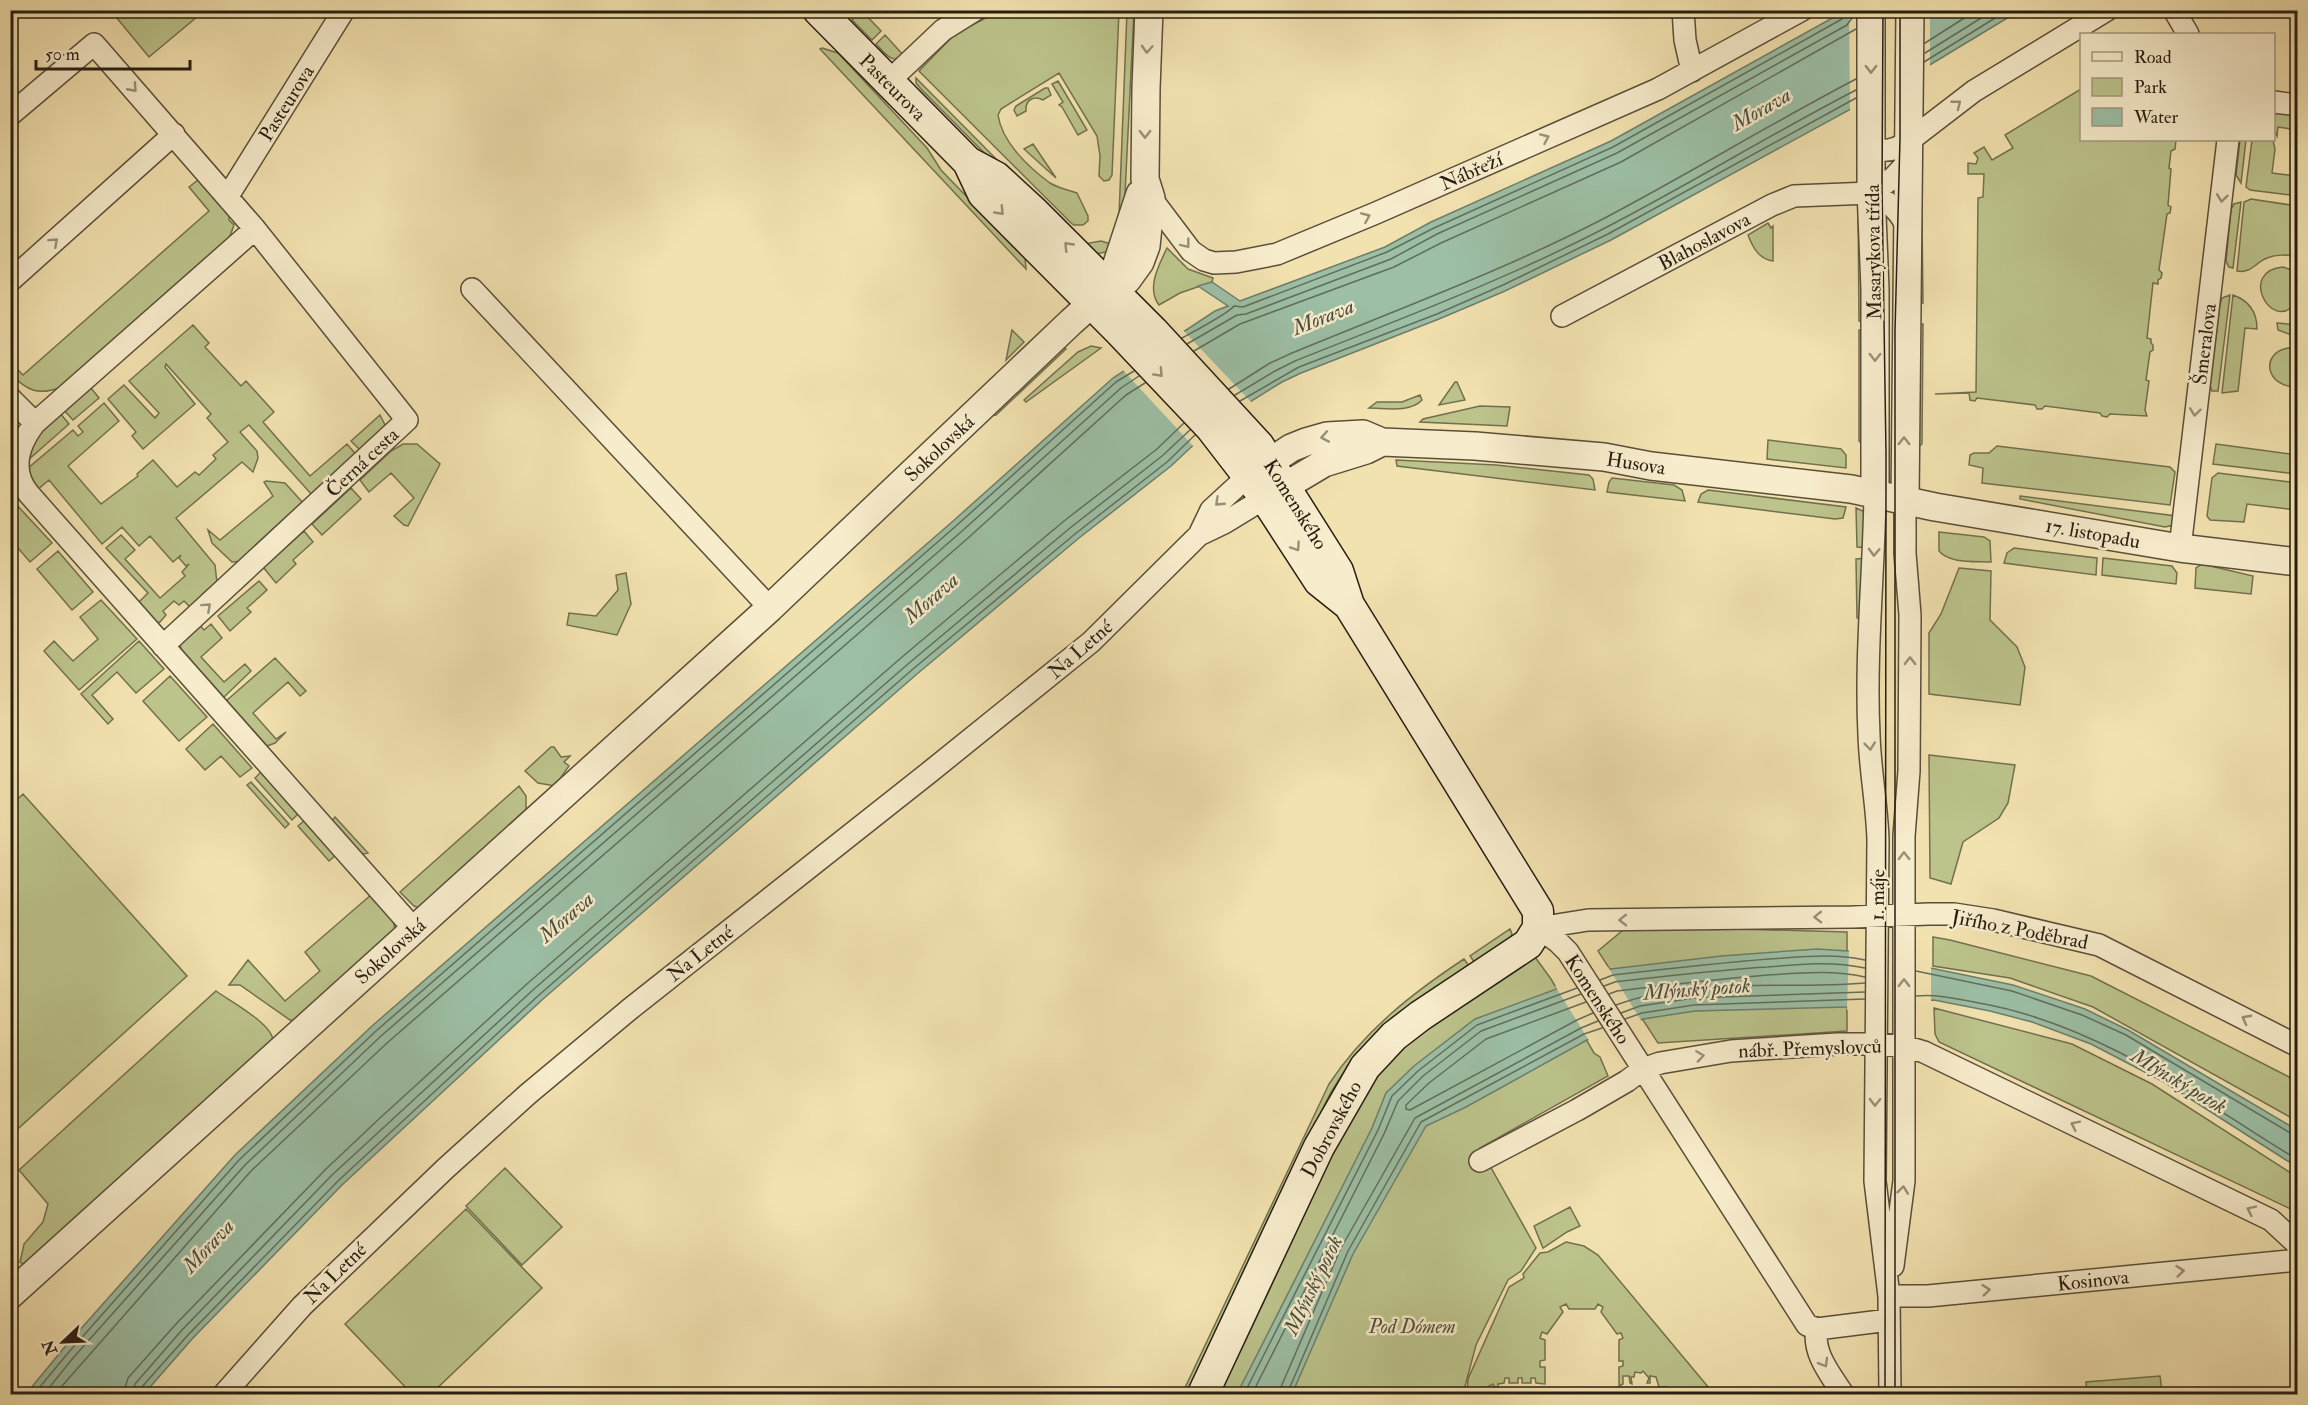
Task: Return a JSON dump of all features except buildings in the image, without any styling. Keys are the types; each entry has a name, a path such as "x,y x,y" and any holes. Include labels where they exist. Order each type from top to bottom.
{"main road":[{"name":"Pasteurova","path":"818,10 968,162 984,194 1129,323"},
{"name":"Komenského","path":"1129,323 1228,412 1261,472 1338,571 1349,605 1533,902 1538,911 1538,928"},
{"path":"1129,323 1211,428 1261,472"},
{"name":"Dobrovského","path":"1203,1395 1319,1147 1365,1067 1394,1036 1420,1016 1528,944 1538,928"}],"street":[{"name":"Pasteurova","path":"228,196 344,10"},
{"path":"888,82 942,30 975,10"},
{"path":"1100,296 1148,188 1149,10"},
{"path":"1683,10 1685,40 1692,70"},
{"name":"Nábřeží","path":"1148,188 1191,251 1204,260 1236,262 1277,254 1658,89 1802,10"},
{"name":"Masarykova třída","path":"1871,10 1872,146 1862,194 1875,289 1890,496"},
{"path":"1890,496 1908,231 1910,10"},
{"path":"1872,146 1888,151 1910,142 1974,91 2107,10"},
{"path":"2174,10 2187,33"},
{"name":"Černá cesta","path":"10,115 94,44 228,196 407,420 163,646"},
{"path":"2275,102 2298,105"},
{"path":"10,281 174,134"},
{"name":"Šmeralova","path":"2180,548 2228,141"},
{"path":"1862,194 1893,178 1910,142"},
{"path":"1862,194 1882,198 1900,213 1908,231"},
{"name":"Blahoslavova","path":"1562,316 1784,199 1794,196 1862,194"},
{"path":"255,229 35,423 25,435 18,460 18,476 23,487 414,929"},
{"path":"472,289 770,608"},
{"name":"Sokolovská","path":"10,1295 770,608 1100,296"},
{"path":"10,398 35,423"},
{"name":"Husova","path":"1261,472 1324,464 1366,450 1382,442 1475,446 1604,457 1651,466 1829,486 1890,496"},
{"name":"Na Letné","path":"224,1395 310,1298 437,1176 528,1094 630,1009 1091,642 1199,535 1224,524 1261,472"},
{"name":"17. listopadu","path":"1890,496 1964,512 2180,548 2298,562"},
{"name":"1. máje","path":"1889,1296 1904,1181 1904,836 1909,771 1910,615 1905,553 1890,496"},
{"name":"1. máje","path":"1890,496 1875,553 1869,615 1869,736 1877,805 1875,1181 1889,1296 1890,1395"},
{"name":"Jiřího z Poděbrad","path":"1538,928 1587,920 1905,923 1954,914 1993,920 2099,945 2298,1046"},
{"name":"Komenského","path":"1538,928 1558,942 1576,964 1804,1323 1812,1329 1817,1329"},
{"name":"nábř. Přemyslovců","path":"1480,1161 1577,1110 1628,1081 1643,1069 1674,1059 1731,1051 1876,1038 1904,1040 1924,1052 2271,1220 2298,1245"},
{"name":"Kosinova","path":"1889,1296 1928,1296 2298,1260"},
{"path":"1843,1395 1819,1354 1815,1337 1817,1329 1889,1320"}],"green space":[{"path":"111,11 204,11 149,57"},
{"path":"859,11 862,11 881,31 872,40 852,20"},
{"path":"999,11 1119,11 1112,175 1109,180 1104,181 1099,176 1100,156 1097,136 1059,73 1001,109 998,115 1000,125 1010,144 1025,162 1050,183 1077,193 1088,216 1088,221 1083,225 1071,223 919,71 955,34"},
{"path":"1127,11 1134,11 1125,194 1130,201 1119,216"},
{"path":"885,35 905,57 896,59 885,54 876,44"},
{"path":"820,49 838,53 927,148 941,170 1025,257 1026,269"},
{"path":"916,78 1007,170 1002,171 921,89 916,83"},
{"path":"1058,81 1087,130 1078,135 1059,105 1063,102 1052,84"},
{"path":"1048,88 1051,95 1043,100 1036,98 1029,101 1026,111 1017,116 1014,110 1016,106"},
{"path":"2080,90 2080,141 2176,141 2175,149 2171,151 2169,168 2171,169 2168,205 2171,207 2170,213 2167,214 2159,270 2162,273 2158,284 2153,283 2147,338 2151,339 2153,350 2150,352 2146,380 2149,381 2145,410 2147,416 2110,414 2107,417 2100,413 2045,406 2037,409 2035,405 1977,398 1975,401 1970,400 1969,393 1935,394 1976,392 1978,198 1983,197 1984,174 1968,174 1968,163 1976,164 1978,158 1974,153 1984,147 1992,160 2013,148 2005,135"},
{"path":"2275,112 2297,115 2297,130 2278,127 2277,136"},
{"path":"2240,141 2246,141 2241,183 2236,175"},
{"path":"2252,141 2273,141 2275,149 2272,173 2297,176 2297,196 2250,190 2246,187"},
{"path":"1033,144 1056,178 1024,149"},
{"path":"198,180 229,214 229,220 234,225 224,244 61,387 40,391 28,388 17,380 11,374 10,362 23,375 209,211 189,187"},
{"path":"2251,199 2297,206 2297,256 2271,257 2246,271 2237,271 2244,202"},
{"path":"2241,202 2233,268 2229,267 2226,261 2231,209 2234,204"},
{"path":"1858,207 1869,321 1859,321"},
{"path":"1914,215 1922,215 1923,303 1911,303"},
{"path":"1768,223 1771,228 1773,226 1773,261 1757,252 1748,235"},
{"path":"1101,241 1111,244 1111,251 1096,254 1078,245"},
{"path":"1167,248 1188,269 1213,278 1212,282 1180,293 1159,305 1154,291 1155,276"},
{"path":"2283,267 2297,274 2298,278 2294,277 2291,303 2294,305 2285,311 2276,311 2263,297 2262,278 2270,271"},
{"path":"2230,295 2218,391 2212,391 2210,385 2220,304 2222,298"},
{"path":"2233,295 2244,300 2254,312 2257,329 2245,328 2238,391 2222,393"},
{"path":"2277,323 2297,325 2297,337 2278,330"},
{"path":"1911,324 1923,324 1922,444 1916,449"},
{"path":"193,325 209,343 205,347 241,386 246,381 274,412 263,422 310,476 347,444 359,458 313,496 249,425 240,432 257,451 258,458 253,472 242,462 176,518 215,565 217,583 193,610 184,601 179,605 174,601 163,611 166,615 156,623 138,603 148,593 106,548 121,535 135,550 125,559 160,598 185,576 182,572 189,564 186,566 179,558 181,555 173,562 150,536 139,546 122,527 102,544 49,480 37,490 27,469 73,430 78,436 83,432 78,426 104,403 119,421 68,466 101,504 138,476 137,474 153,460 177,487 195,472 199,475 216,459 213,455 228,442 207,418 211,414 166,364 165,367 195,404 143,449 132,436 136,432 108,399 124,385 155,418 159,413 129,381"},
{"path":"1012,330 1024,342 1006,360"},
{"path":"1859,330 1869,330 1863,445 1859,441"},
{"path":"1063,346 1066,349 996,415 988,416"},
{"path":"1091,346 1101,348 1026,402 1024,400 1078,352"},
{"path":"2288,348 2297,349 2297,387 2286,386 2278,382 2270,369 2273,356"},
{"path":"1455,382 1465,400 1439,405"},
{"path":"91,388 99,398 73,420 63,409"},
{"path":"1420,395 1422,400 1411,407 1369,408 1377,402 1402,402"},
{"path":"1480,406 1510,407 1507,426 1420,422 1423,419"},
{"path":"59,412 69,424 27,461 34,438"},
{"path":"380,415 386,427 364,454 351,441"},
{"path":"1768,440 1841,449 1846,455 1846,468 1767,459"},
{"path":"403,444 417,444 440,464 408,526 394,516 414,498 391,473 369,492 360,480 391,451"},
{"path":"2216,444 2297,455 2297,474 2213,464"},
{"path":"1997,446 2170,467 2175,472 2170,505 1982,483 1983,468 1969,465 1970,455 1989,453"},
{"path":"1396,460 1496,465 1589,475 1593,479 1595,490 1397,466"},
{"path":"2218,473 2297,483 2297,510 2247,504 2244,522 2210,520 2207,516 2212,478"},
{"path":"1612,478 1674,485 1682,490 1685,501 1607,492"},
{"path":"264,482 285,483 304,504 243,561 232,562 212,543 208,530 220,540 273,496"},
{"path":"351,488 361,499 322,535 312,524"},
{"path":"1708,490 1846,507 1843,518 1835,519 1698,502 1701,494"},
{"path":"2020,496 2176,516 2174,525 2165,527 2020,499"},
{"path":"14,502 52,543 30,562 11,540 11,505"},
{"path":"1856,508 1865,512 1868,548 1857,547"},
{"path":"304,531 313,542 293,560 296,564 276,583 263,567"},
{"path":"1939,532 1984,537 1990,541 1991,562 1963,561 1944,555 1939,551"},
{"path":"2014,548 2097,558 2096,575 2004,563 2007,553"},
{"path":"58,551 93,592 72,610 37,569"},
{"path":"1868,558 1862,618 1857,618 1856,559"},
{"path":"2103,558 2172,566 2177,573 2176,584 2102,575"},
{"path":"2202,564 2253,576 2251,594 2195,588 2196,568"},
{"path":"1959,568 1991,571 1990,620 2017,647 2025,667 2020,705 1929,694 1929,633 1941,614"},
{"path":"626,573 631,604 617,635 567,625 569,613 596,616 618,590 616,575"},
{"path":"259,581 267,590 247,608 251,612 230,631 218,616"},
{"path":"101,600 137,639 79,690 44,651 54,641 73,661 98,639 80,617"},
{"path":"198,623 204,630 211,624 222,638 201,657 224,682 245,664 251,671 223,698 181,649 180,644"},
{"path":"139,641 164,669 136,693 117,672 92,695 113,719 108,724 81,694"},
{"path":"275,658 306,691 300,696 288,682 253,713 276,739 286,732 275,743 267,746 226,701"},
{"path":"170,676 207,717 179,741 143,701"},
{"path":"213,724 252,768 240,777 221,756 205,770 186,749"},
{"path":"551,747 554,747 561,757 570,756 564,762 569,766 555,786 538,783 525,771"},
{"path":"1929,755 2015,765 2008,803 1999,818 1963,842 1951,884 1930,878"},
{"path":"263,770 300,812 292,820 255,778"},
{"path":"251,782 289,824 285,828 247,785"},
{"path":"519,786 526,796 526,812 419,908 414,906 400,892"},
{"path":"23,794 187,976 11,1135 10,806"},
{"path":"335,817 368,853 360,852 332,821"},
{"path":"306,819 337,854 329,861 298,826"},
{"path":"372,894 393,919 395,930 295,1021 290,1020 240,985 229,985 248,960 285,1001 320,971 305,952"},
{"path":"1628,926 1847,932 1847,1031 1658,1043 1598,951"},
{"path":"1510,929 1512,934 1508,942 1475,963 1470,956"},
{"path":"1933,937 2091,976 2297,1081 2297,1121 2093,1007 2010,978 1933,966"},
{"name":"Pod Dómem","path":"1535,957 1551,979 1594,1053 1600,1057 1608,1076 1480,1148 1536,1248 1521,1271 1508,1280 1476,1345 1463,1394 1218,1394 1340,1131 1368,1084 1429,1021"},
{"path":"1464,959 1470,967 1370,1040 1352,1059 1331,1092 1307,1140 1189,1391 1187,1394 1182,1394 1329,1084 1373,1030 1407,1000"},
{"path":"216,991 259,1020 271,1034 273,1041 29,1267 20,1262 24,1244 43,1222 48,1204 19,1170"},
{"path":"1934,1008 2072,1044 2152,1084 2297,1177 2297,1212 1939,1042 1935,1034"},
{"path":"505,1168 562,1227 522,1265 466,1206"},
{"path":"1570,1207 1580,1226 1543,1248 1534,1226"},
{"path":"466,1209 542,1288 431,1394 412,1394 345,1324"},
{"path":"1566,1242 1584,1246 1598,1255 1714,1394 1659,1394 1666,1393 1666,1387 1659,1387 1656,1377 1650,1376 1650,1383 1647,1383 1649,1378 1643,1371 1635,1372 1634,1377 1631,1377 1632,1384 1629,1376 1623,1376 1623,1384 1619,1386 1619,1367 1623,1366 1623,1361 1619,1361 1619,1340 1623,1338 1621,1333 1617,1334 1601,1312 1603,1307 1598,1304 1595,1309 1569,1309 1566,1304 1560,1307 1563,1312 1547,1334 1542,1332 1540,1338 1545,1340 1545,1360 1540,1361 1540,1367 1545,1367 1545,1384 1536,1383 1535,1378 1531,1378 1531,1383 1522,1383 1522,1378 1518,1378 1518,1383 1509,1383 1509,1378 1505,1378 1504,1383 1498,1384 1498,1388 1495,1388 1493,1384 1489,1386 1491,1390 1487,1394 1467,1394 1468,1379 1509,1287 1524,1278 1523,1274 1540,1253 1548,1252"},
{"path":"2160,1376 2162,1391 2200,1387 2201,1394 2087,1394 2086,1382"}],"water":[{"name":"Morava","path":"1845,11 2019,11 1913,75 1611,240 1505,291 1301,373 1237,410 1203,436 1171,466 1079,538 917,674 543,999 342,1185 192,1339 144,1394 26,1394 235,1155 372,1026 952,522 1113,378 1215,311 1228,306 1198,286 1212,282 1240,301 1385,247 1431,222 1611,141"},
{"name":"Mlýnský potok","path":"1817,949 1848,951 2013,985 2085,1009 2128,1030 2297,1130 2297,1167 2164,1082 2091,1044 2032,1022 1990,1011 1934,1000 1847,1007 1695,1011 1643,1019 1587,1040 1466,1107 1426,1126 1353,1254 1292,1394 1237,1394 1372,1128 1386,1093 1414,1066 1475,1019 1611,969 1721,956"}],"pier":[{"path":"1849,11 1930,11 1930,69 1850,111"},
{"path":"1181,328 1252,403 1223,423 1195,448 1121,368"},
{"path":"1849,948 1931,965 1931,1004 1847,1010"},
{"path":"1608,967 1642,1022 1590,1042 1555,986"}],"tram line":[{"path":"1883,10 1882,187 1886,453 1885,1394"},
{"path":"1895,1394 1895,331 1900,138 1900,10"}]}
